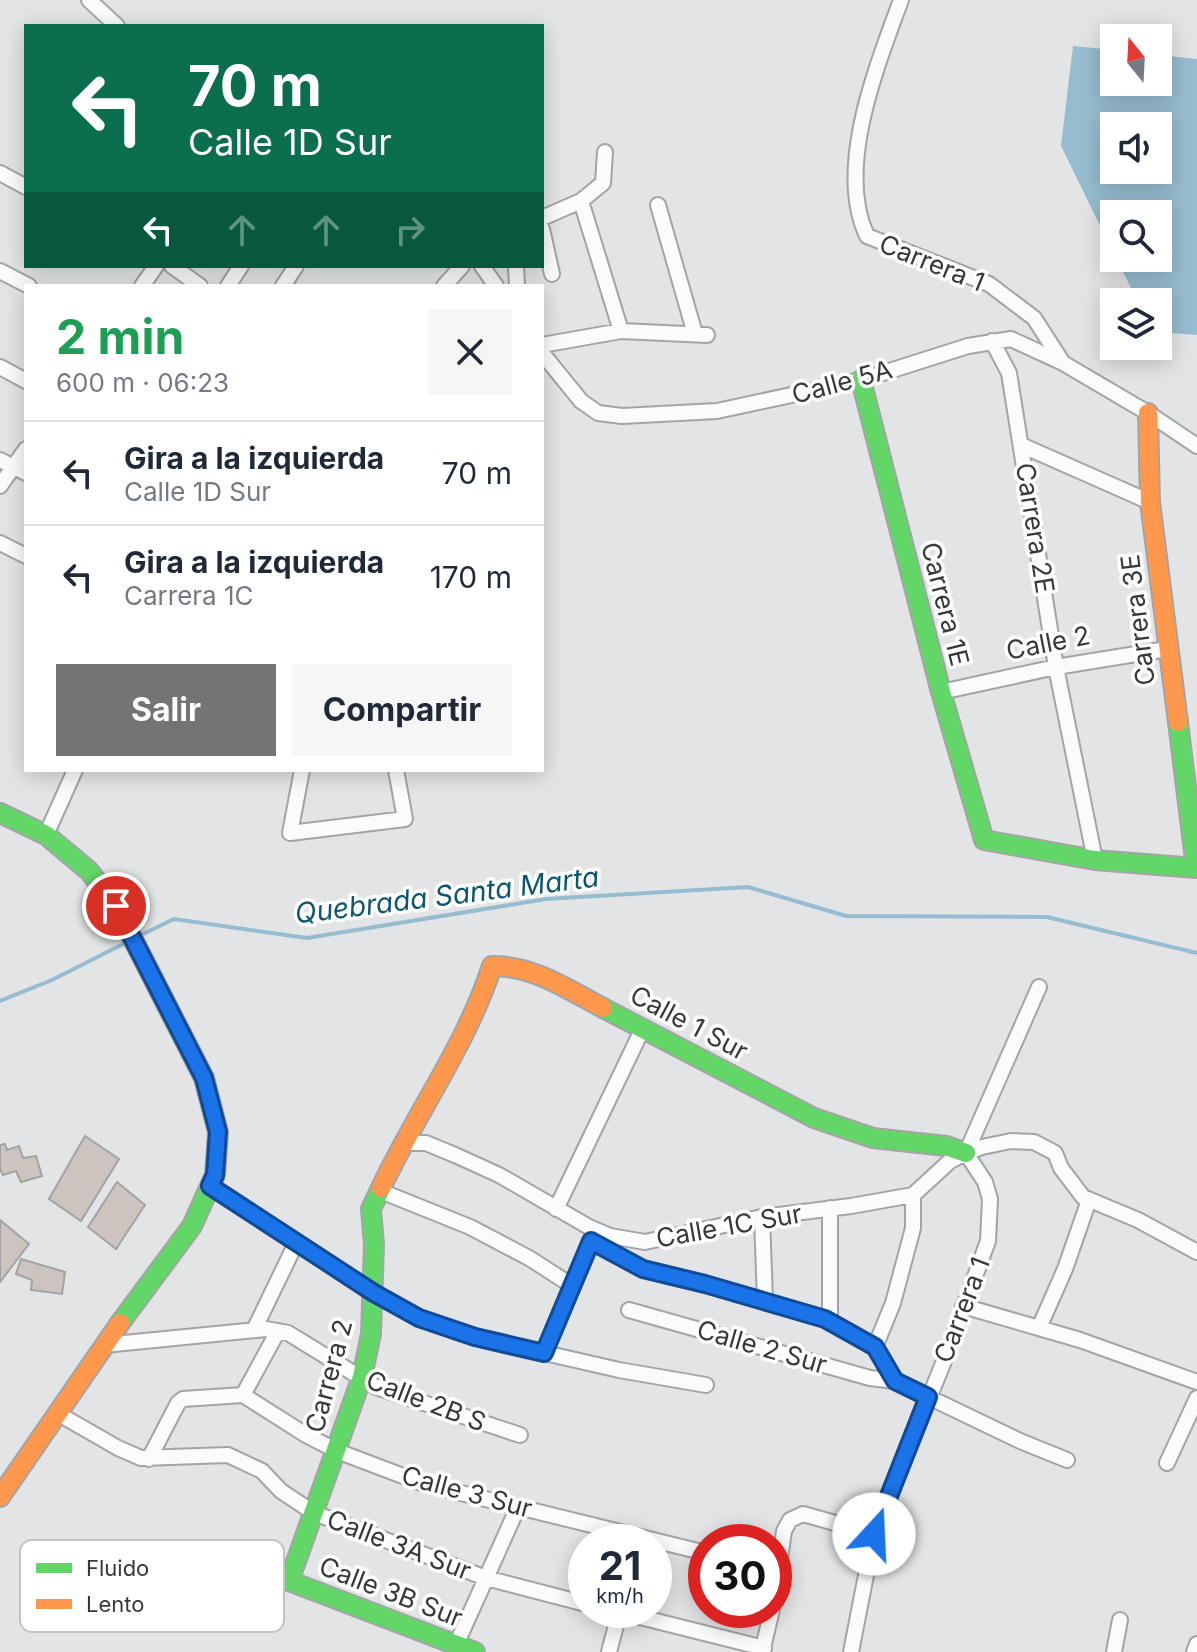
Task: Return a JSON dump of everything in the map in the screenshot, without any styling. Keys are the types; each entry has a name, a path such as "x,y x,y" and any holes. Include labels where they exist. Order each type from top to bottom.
{"street":[{"path":"89,0 115,24"},
{"name":"Carrera 1","path":"901,1 876,70 859,142 856,168 862,225 867,236 989,284 1034,318 1063,363"},
{"path":"544,217 581,201 603,183 605,152"},
{"path":"0,173 24,186"},
{"path":"581,201 621,331"},
{"path":"544,345 621,331 701,334 658,205"},
{"path":"544,238 552,274"},
{"path":"175,268 197,284"},
{"path":"446,284 460,268"},
{"path":"0,271 25,284"},
{"name":"Calle 5A","path":"544,355 581,401 598,413 622,416 717,411 861,380 968,346 1011,339 1063,363 1197,446"},
{"name":"Carrera 2E","path":"992,341 1009,373 1056,667 1095,860"},
{"path":"0,367 24,380"},
{"name":"Carrera 1E","path":"861,380 941,692 984,840 1095,860"},
{"name":"Carrera 3E","path":"1148,413 1150,502 1196,868"},
{"path":"1021,445 1150,502"},
{"path":"0,486 13,467"},
{"path":"0,543 24,555"},
{"name":"Calle 2","path":"941,692 1056,667 1167,649"},
{"path":"46,835 74,772"},
{"path":"302,772 290,833 405,819 396,772"},
{"path":"0,813 46,835 89,871 116,906 204,1078 218,1132 215,1175 192,1226 104,1345 0,1497"},
{"path":"1095,860 1196,868"},
{"name":"Calle 1 Sur","path":"492,966 515,966 548,978 814,1118 860,1135 946,1146 966,1153"},
{"name":"Carrera 2","path":"289,1581 362,1377 371,1334 374,1293 371,1209 402,1143 431,1099 459,1046 482,997 492,966"},
{"path":"966,1153 1039,987"},
{"path":"556,1209 642,1030"},
{"path":"875,1347 893,1303 913,1228 913,1195 950,1161 966,1153 1011,1141 1034,1142 1055,1153 1083,1197 1138,1220 1197,1252"},
{"name":"Calle 1C Sur","path":"402,1143 426,1143 499,1175 594,1236 645,1242 762,1217 913,1195"},
{"name":"Carrera 1","path":"851,1652 874,1534 988,1241 990,1199 985,1182 966,1153"},
{"path":"210,1186 374,1293 419,1318 475,1337 619,1370 706,1385"},
{"path":"378,1190 470,1227 529,1258 571,1285"},
{"path":"1039,1328 1065,1269 1089,1200"},
{"path":"830,1208 830,1322"},
{"path":"762,1217 765,1301"},
{"path":"544,1353 594,1236 643,1269 765,1301 830,1322 875,1347 895,1381"},
{"path":"254,1330 296,1243"},
{"path":"963,1306 1039,1328 1197,1382"},
{"name":"Calle 2 Sur","path":"629,1310 870,1378 895,1381 1067,1460"},
{"name":"Calle 2B S","path":"104,1345 254,1330 288,1333 376,1387 520,1435"},
{"path":"57,1413 118,1448 149,1459 183,1399 243,1395 278,1331"},
{"name":"Calle 3 Sur","path":"243,1395 337,1451 424,1484 579,1524"},
{"path":"1167,1463 1197,1398"},
{"name":"Calle 3A Sur","path":"149,1459 228,1455 262,1471 281,1491 314,1513 486,1578 568,1599"},
{"path":"456,1645 518,1507"},
{"path":"788,1524 803,1514 874,1534"},
{"name":"Calle 3B Sur","path":"289,1581 475,1652"},
{"path":"1114,1652 1120,1620"},
{"path":"672,1626 763,1650 768,1628"},
{"path":"609,1652 614,1628"},
{"path":"1194,1652 1197,1644"}],"water":[{"path":"1073,46 1100,49 1100,96 1172,96 1172,56 1197,59 1197,335 1172,333 1172,288 1131,288 1123,272 1172,272 1172,200 1100,200 1100,225 1061,146"}],"building":[{"path":"85,1136 119,1159 81,1221 49,1199"},
{"path":"5,1144 7,1150 19,1146 23,1158 36,1156 42,1176 21,1182 16,1171 3,1175 0,1145"},
{"path":"117,1182 145,1205 116,1249 88,1227"},
{"path":"0,1220 29,1244 0,1282"},
{"path":"21,1259 65,1272 62,1294 31,1290 32,1280 16,1274"}],"waterway":[{"name":"Quebrada Santa Marta","path":"137,937 174,919 307,938 546,899 748,887 846,916 1047,917 1197,953"},
{"name":"Quebrada Santa Marta","path":"0,1001 52,980 129,941"}],"traffic: fast":[{"path":"861,380 941,692 984,840 1095,860 1196,868 1178,722"},
{"path":"0,813 46,835 89,871 116,906 204,1078 218,1132 215,1175 192,1226 120,1323"},
{"path":"603,1008 814,1118 873,1138 946,1146 966,1153"},
{"path":"381,1188 371,1209 374,1245 371,1334 362,1377 289,1581 475,1652"}],"traffic: slow":[{"path":"1148,413 1150,502 1178,722"},
{"path":"381,1188 455,1052 492,966 536,974 603,1008"},
{"path":"0,1497 120,1323"}],"route":[{"path":"116,906 204,1078 218,1132 215,1175 210,1186 374,1293 419,1318 475,1337 544,1353 591,1241 643,1269 825,1319 875,1347 895,1381 928,1397 874,1534"}]}
